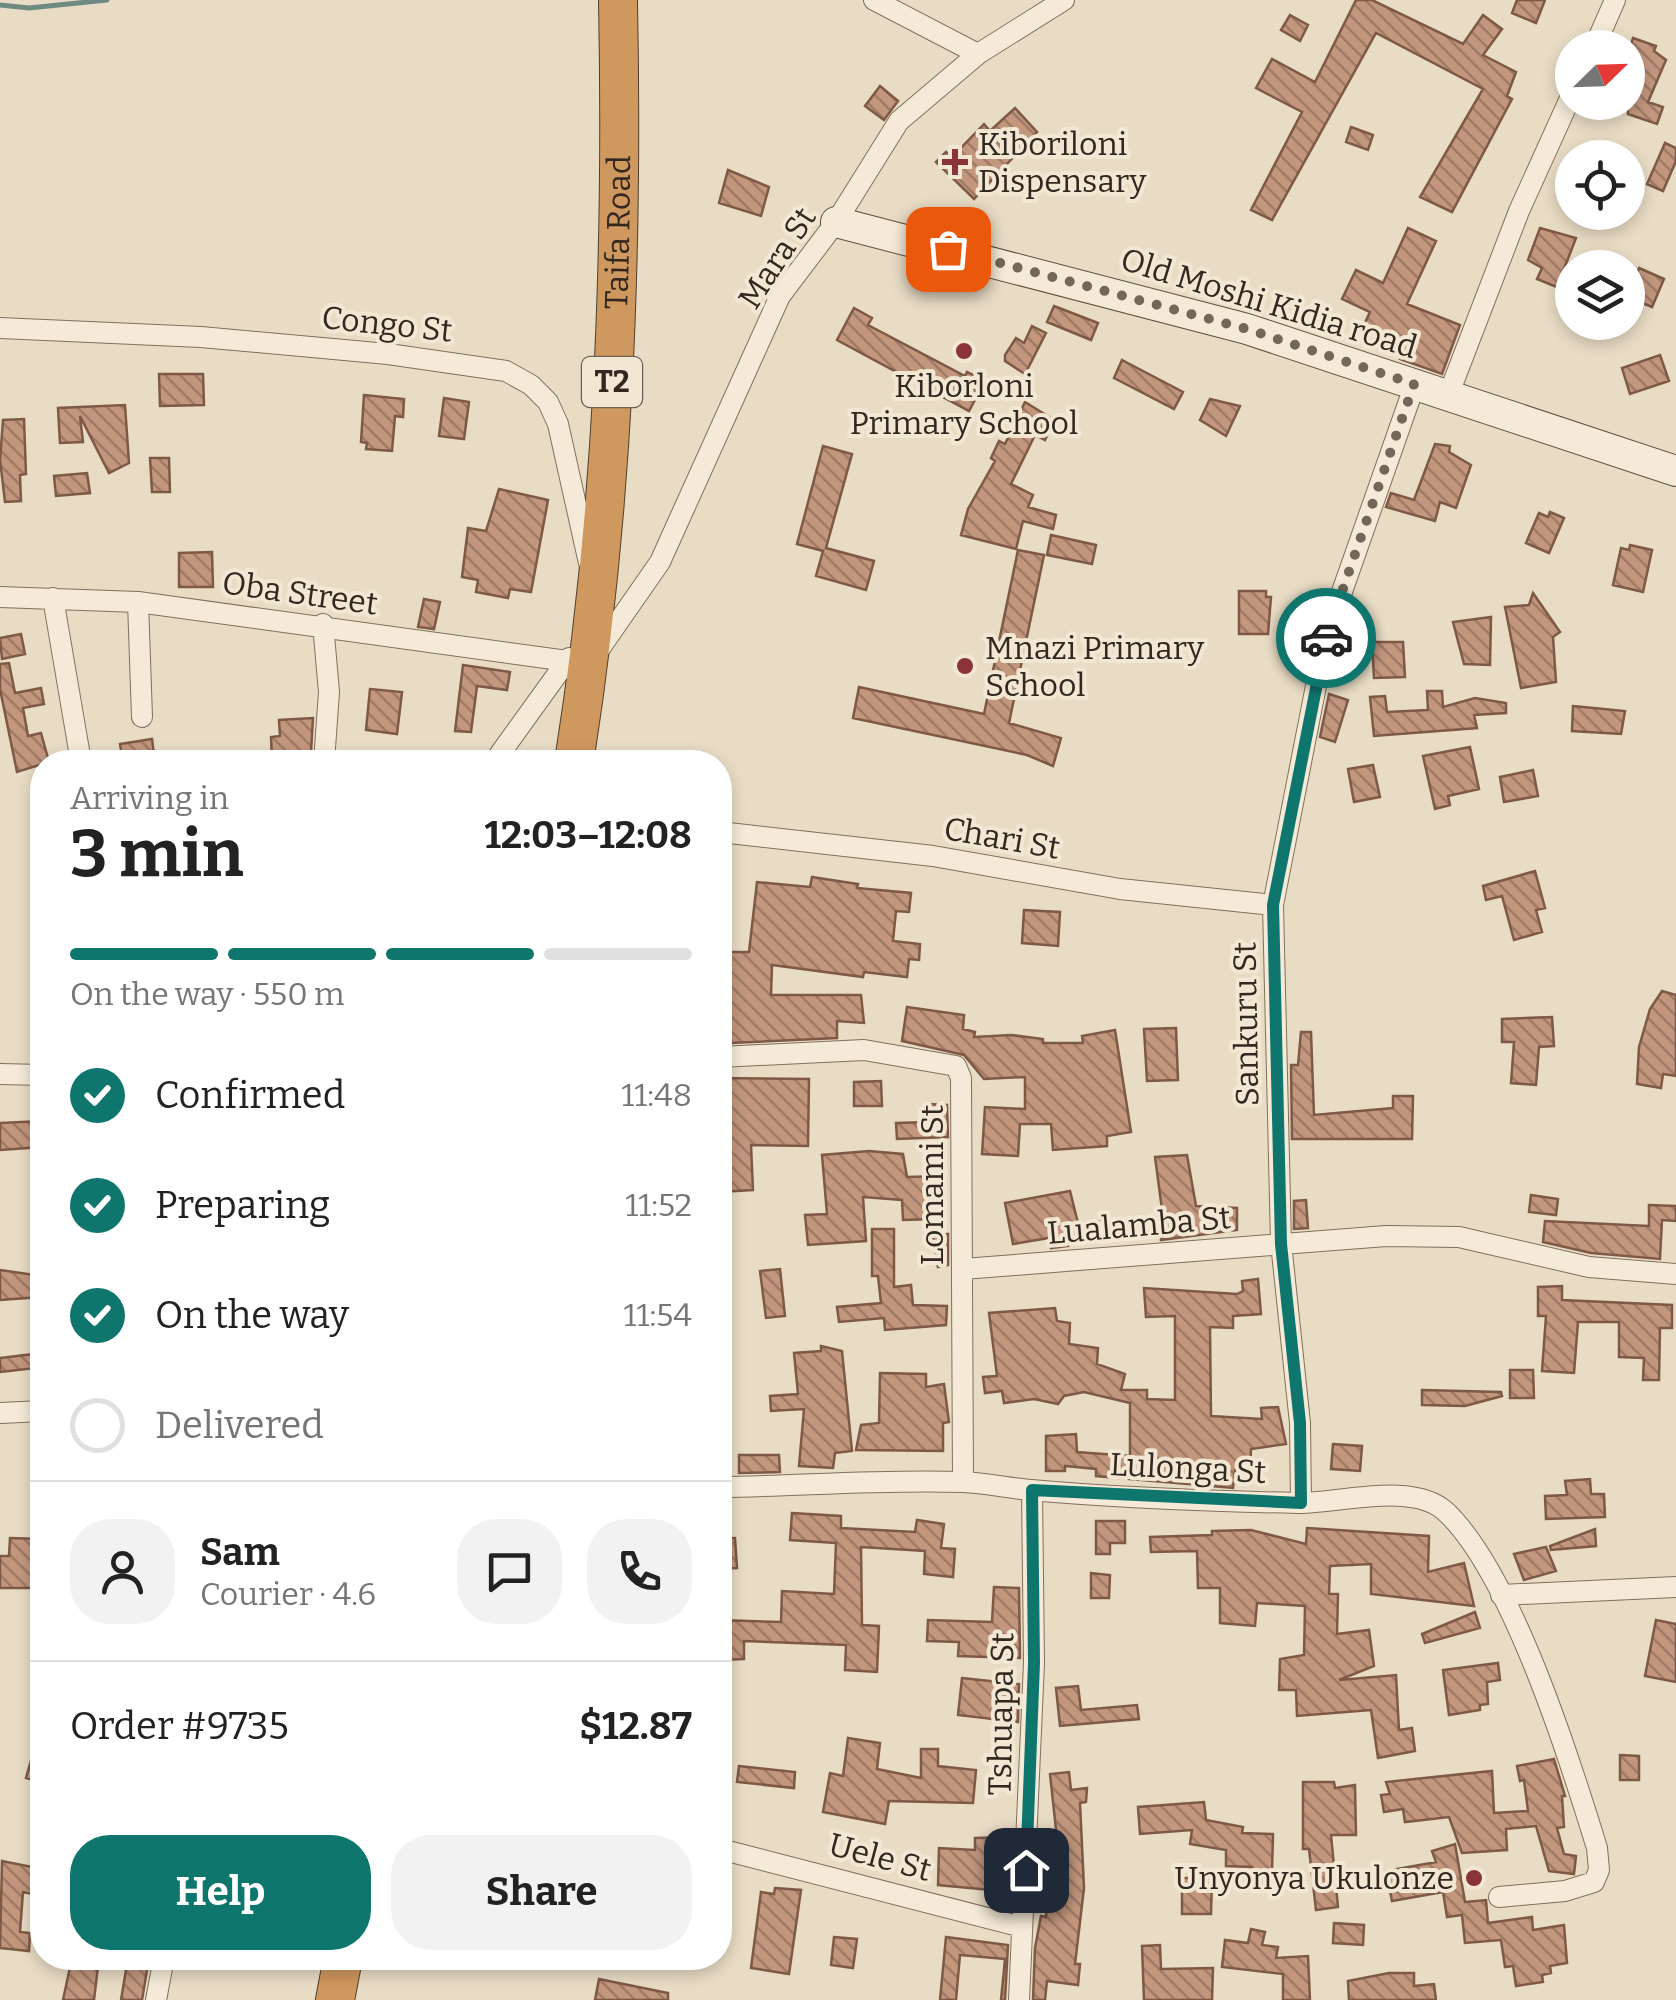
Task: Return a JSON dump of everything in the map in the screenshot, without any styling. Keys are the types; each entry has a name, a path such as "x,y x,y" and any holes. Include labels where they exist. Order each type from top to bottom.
{"highway":[{"name":"Taifa Road","path":"575,750 579,661 598,604 621,183 618,0"},
{"path":"335,2000 341,1970"}],"street":[{"path":"874,0 978,54"},
{"name":"Mara St","path":"504,750 660,562 780,296 836,222 899,121 978,54 1064,0"},
{"path":"1602,30 1615,0"},
{"path":"1448,396 1519,211 1560,120"},
{"name":"Old Moshi Kidia road","path":"836,222 1162,306 1676,471"},
{"name":"Congo St","path":"0,328 201,336 408,356 506,371 531,385 548,402 558,424 598,604"},
{"name":"Sankuru St","path":"1301,1503 1300,1423 1281,1244 1273,905 1325,640 1414,384"},
{"name":"Oba Street","path":"0,597 138,602 579,661"},
{"path":"53,598 78,750"},
{"path":"138,602 142,717"},
{"path":"323,624 329,692 325,750"},
{"name":"Chari St","path":"732,833 932,856 1120,889 1273,905"},
{"name":"Lomami St","path":"732,1056 864,1050 956,1066 961,1078 963,1482"},
{"path":"0,1074 30,1075"},
{"name":"Lualamba St","path":"963,1269 1386,1236 1459,1237 1574,1265 1676,1274"},
{"path":"0,1414 30,1413"},
{"name":"Lulonga St","path":"732,1487 963,1482 1032,1490 1301,1503 1376,1495 1428,1500 1444,1510 1465,1535 1501,1595 1538,1677 1582,1798 1599,1870 1594,1882 1580,1888 1499,1897"},
{"name":"Tshuapa St","path":"1020,2000 1034,1663 1032,1490"},
{"path":"1501,1595 1676,1587"},
{"name":"Uele St","path":"732,1852 862,1882 1022,1927"},
{"path":"156,2000 162,1970"}],"building":[{"path":"1356,0 1372,0 1463,44 1483,15 1502,29 1483,55 1516,72 1507,96 1512,99 1452,212 1420,197 1483,89 1376,33 1272,220 1251,210 1302,112 1256,88 1272,59 1315,82"},
{"path":"1517,0 1545,0 1536,23 1512,13"},
{"path":"1290,15 1308,25 1300,41 1281,30"},
{"path":"1645,42 1656,46 1654,51 1666,60 1648,102 1663,107 1657,124 1645,120"},
{"path":"880,86 898,101 884,120 865,106"},
{"name":"Kiboriloni Dispensary","path":"1015,108 1037,132 974,199 936,162 946,152 952,157 984,124 990,131"},
{"path":"1351,127 1373,135 1368,150 1346,142"},
{"path":"1665,143 1676,148 1676,161 1663,191 1647,184"},
{"path":"728,170 769,187 761,216 719,203"},
{"path":"1408,228 1436,241 1407,304 1460,325 1442,374 1400,359 1404,347 1363,327 1370,312 1342,299 1356,270 1383,283"},
{"path":"1540,228 1576,238 1571,250 1555,250 1555,286 1537,279 1542,268 1528,260"},
{"path":"1645,271 1664,279 1652,307 1645,304"},
{"path":"1054,306 1098,323 1091,340 1047,322"},
{"path":"854,308 872,318 868,325 965,376 967,372 985,381 969,411 837,340"},
{"path":"1032,326 1046,333 1025,374 1005,361 1005,355 1016,338 1024,343"},
{"path":"1660,355 1669,381 1630,394 1622,368"},
{"path":"1122,360 1183,392 1174,409 1114,378"},
{"path":"159,374 203,374 204,405 160,406"},
{"path":"364,395 404,399 403,417 395,416 392,451 366,449 367,443 361,442"},
{"path":"444,398 469,402 464,439 439,436"},
{"path":"1210,399 1240,406 1226,436 1200,420"},
{"path":"1025,402 1054,420 1045,440 1035,435 1011,484 1033,495 1028,507 1056,515 1053,529 1023,521 1016,549 961,535 968,509 995,461 991,458 999,441 1005,444"},
{"path":"125,405 129,463 109,473 80,416 83,442 60,443 58,408"},
{"path":"24,419 26,474 20,475 21,501 5,502 0,460 3,420"},
{"path":"1435,444 1450,446 1449,452 1471,465 1456,508 1440,502 1435,521 1386,507 1391,493 1414,500"},
{"path":"823,446 852,454 826,548 874,561 866,590 816,576 823,551 797,544"},
{"path":"150,458 169,458 170,492 152,492"},
{"path":"87,473 90,493 56,496 54,476"},
{"path":"499,489 548,500 531,592 510,589 508,598 476,592 478,580 462,577 468,528 486,531"},
{"path":"1550,512 1564,518 1549,553 1526,543 1539,513 1548,517"},
{"path":"1051,535 1096,545 1092,564 1047,555"},
{"path":"1630,545 1652,550 1643,592 1613,585 1621,548 1629,550"},
{"path":"1018,550 1044,555 1009,723 1061,738 1053,766 1027,755 853,718 859,687 984,714"},
{"path":"212,552 213,587 179,587 179,553"},
{"path":"1239,591 1266,591 1266,597 1271,597 1268,634 1239,634"},
{"path":"1533,593 1560,632 1553,637 1556,682 1521,688 1505,607 1529,605"},
{"path":"424,599 440,602 434,629 418,627"},
{"path":"1491,617 1490,665 1464,664 1453,622"},
{"path":"21,634 25,654 2,659 0,638"},
{"path":"1372,642 1403,642 1405,677 1374,678"},
{"path":"9,663 15,693 41,688 44,704 23,708 28,736 41,733 46,750 30,750 30,768 17,772 0,689 0,664"},
{"path":"463,665 510,672 507,690 477,686 471,732 455,731"},
{"path":"370,689 402,692 397,734 366,730"},
{"path":"1427,691 1442,691 1443,707 1475,698 1506,703 1506,713 1474,715 1477,728 1374,736 1370,697 1385,696 1387,712 1428,710"},
{"path":"1329,694 1348,700 1335,742 1320,737"},
{"path":"1573,706 1625,711 1621,734 1572,731"},
{"path":"313,718 311,750 272,750 271,737 280,736 279,720"},
{"path":"152,739 153,750 121,750 120,744"},
{"path":"1470,747 1479,789 1448,796 1450,805 1435,809 1423,756"},
{"path":"1373,765 1380,797 1354,802 1348,769"},
{"path":"1533,770 1538,796 1504,802 1500,777"},
{"path":"1535,871 1545,908 1536,910 1542,932 1514,940 1502,896 1486,900 1483,886"},
{"path":"812,877 858,884 857,888 911,893 909,912 896,911 893,941 920,944 919,960 909,959 907,977 864,972 863,977 772,965 771,995 861,995 864,1023 837,1021 837,1038 732,1043 732,952 749,952 757,882 810,887"},
{"path":"1024,910 1060,912 1058,946 1022,943"},
{"path":"1662,991 1676,995 1676,1076 1663,1074 1661,1088 1637,1084 1639,1047 1650,1009"},
{"path":"907,1007 964,1015 963,1029 975,1032 974,1037 1011,1035 1043,1039 1043,1043 1083,1043 1082,1036 1115,1030 1131,1132 1107,1136 1107,1146 1053,1150 1051,1124 1020,1124 1018,1156 982,1154 985,1107 1025,1109 1025,1077 984,1079 964,1055 902,1041"},
{"path":"1552,1017 1554,1046 1539,1047 1536,1085 1511,1083 1514,1042 1502,1042 1502,1019"},
{"path":"1176,1028 1178,1080 1147,1081 1144,1029"},
{"path":"1301,1032 1311,1032 1314,1115 1393,1108 1393,1096 1413,1096 1412,1139 1292,1139 1291,1065 1298,1065"},
{"path":"732,1078 809,1079 808,1146 751,1145 753,1190 732,1191"},
{"path":"881,1081 882,1106 854,1106 854,1082"},
{"path":"928,1104 947,1105 948,1137 897,1139 896,1123 929,1122"},
{"path":"30,1122 30,1148 0,1150 0,1123"},
{"path":"869,1151 903,1154 907,1177 943,1176 943,1193 933,1194 935,1219 903,1220 902,1200 863,1197 866,1241 808,1245 805,1215 827,1214 822,1155"},
{"path":"1187,1155 1196,1206 1237,1208 1237,1230 1161,1240 1161,1234 1067,1241 1068,1246 1051,1248 1049,1238 1013,1244 1005,1203 1070,1191 1078,1223 1163,1217 1155,1157"},
{"path":"1531,1195 1558,1199 1556,1215 1529,1212"},
{"path":"1306,1200 1308,1228 1294,1229 1294,1201"},
{"path":"1649,1205 1676,1206 1676,1221 1662,1220 1660,1259 1591,1253 1543,1242 1545,1221 1649,1226"},
{"path":"872,1229 894,1229 894,1287 911,1285 913,1305 947,1306 946,1325 885,1330 884,1318 839,1322 837,1307 881,1303 878,1276 872,1276"},
{"path":"948,1234 948,1265 938,1267 933,1236"},
{"path":"780,1269 785,1316 766,1318 760,1271"},
{"path":"0,1270 30,1274 30,1298 0,1300"},
{"path":"1258,1279 1261,1314 1233,1316 1233,1328 1210,1327 1211,1416 1262,1419 1261,1408 1278,1407 1286,1444 1251,1449 1250,1470 1235,1470 1233,1488 1096,1476 1096,1469 1065,1466 1065,1471 1046,1471 1046,1436 1076,1434 1077,1452 1130,1456 1130,1403 1084,1392 1064,1396 1058,1404 1034,1399 1004,1403 1002,1391 985,1393 983,1377 997,1376 989,1313 1055,1308 1057,1321 1070,1323 1069,1344 1098,1348 1097,1364 1125,1374 1121,1390 1147,1390 1147,1399 1175,1400 1175,1316 1146,1317 1144,1288 1237,1294 1243,1291 1242,1281"},
{"path":"1562,1286 1562,1300 1672,1305 1672,1328 1660,1328 1659,1380 1643,1380 1644,1358 1619,1357 1619,1322 1578,1322 1574,1373 1542,1371 1546,1316 1538,1316 1538,1287"},
{"path":"821,1346 842,1351 852,1451 835,1453 833,1468 799,1466 804,1409 771,1411 770,1396 798,1394 794,1353 821,1351"},
{"path":"30,1354 30,1369 0,1372 0,1358"},
{"path":"1510,1370 1533,1370 1534,1398 1510,1398"},
{"path":"880,1373 926,1374 926,1387 944,1384 949,1422 943,1423 943,1451 856,1450 861,1425 879,1423"},
{"path":"1422,1390 1501,1392 1502,1396 1465,1406 1422,1405"},
{"path":"1333,1444 1362,1446 1360,1471 1331,1469"},
{"path":"739,1455 779,1455 780,1472 739,1473"},
{"path":"1590,1479 1591,1494 1604,1494 1605,1517 1546,1519 1545,1496 1567,1495 1565,1481"},
{"path":"792,1513 841,1516 841,1528 915,1532 917,1520 944,1524 941,1548 955,1549 953,1577 924,1574 925,1551 861,1547 862,1625 879,1626 877,1672 845,1670 846,1645 744,1641 744,1659 732,1660 732,1620 781,1622 782,1591 834,1594 836,1543 790,1540"},
{"path":"1096,1521 1125,1521 1125,1543 1110,1543 1110,1554 1096,1554"},
{"path":"1307,1528 1429,1536 1428,1572 1464,1563 1474,1606 1371,1594 1371,1564 1330,1566 1329,1594 1338,1594 1337,1634 1369,1630 1374,1666 1339,1680 1396,1675 1399,1730 1412,1728 1415,1751 1378,1758 1371,1710 1297,1716 1296,1690 1279,1690 1280,1659 1304,1655 1305,1606 1257,1603 1255,1626 1220,1623 1220,1588 1198,1588 1197,1551 1151,1552 1150,1537 1212,1535 1212,1531 1251,1530 1306,1544"},
{"path":"1595,1529 1596,1546 1551,1550 1550,1546"},
{"path":"10,1538 30,1539 30,1588 0,1588 0,1556 9,1556"},
{"path":"735,1538 737,1568 732,1568"},
{"path":"1546,1547 1556,1571 1524,1580 1514,1554"},
{"path":"1091,1573 1110,1575 1109,1598 1091,1598"},
{"path":"994,1587 1019,1588 1020,1658 958,1656 959,1642 927,1641 928,1620 992,1622"},
{"path":"1475,1612 1480,1628 1425,1643 1422,1634"},
{"path":"1656,1620 1676,1624 1676,1682 1645,1676"},
{"path":"1498,1663 1500,1680 1487,1682 1488,1704 1480,1705 1480,1710 1449,1715 1443,1670"},
{"path":"962,1678 1019,1684 1018,1722 958,1715"},
{"path":"1078,1686 1081,1710 1137,1705 1139,1719 1060,1726 1056,1688"},
{"path":"848,1738 880,1743 877,1769 921,1778 921,1749 938,1749 938,1766 976,1770 973,1803 889,1801 885,1824 823,1812 830,1773 843,1776"},
{"path":"1620,1755 1639,1756 1639,1780 1620,1780"},
{"path":"1554,1759 1565,1796 1564,1827 1557,1828 1564,1854 1576,1856 1574,1874 1549,1871 1536,1826 1506,1829 1507,1850 1462,1853 1449,1817 1405,1822 1403,1809 1384,1812 1381,1795 1390,1794 1386,1782 1492,1771 1494,1813 1528,1811 1524,1780 1520,1781 1517,1766"},
{"path":"739,1766 795,1772 794,1788 737,1782"},
{"path":"1069,1772 1071,1790 1087,1788 1086,1802 1080,1803 1084,1888 1075,1964 1080,1964 1078,1985 1047,1981 1045,2000 1033,2000 1035,1948 1041,1916 1046,1917 1049,1847 1058,1848 1050,1774"},
{"path":"1303,1782 1334,1782 1335,1788 1355,1785 1356,1835 1331,1835 1338,1907 1316,1910 1309,1849 1303,1849"},
{"path":"1204,1802 1206,1820 1243,1827 1242,1833 1273,1834 1272,1872 1280,1872 1280,1891 1251,1890 1252,1867 1226,1866 1226,1850 1190,1844 1192,1830 1140,1834 1138,1807"},
{"path":"1012,1837 1012,1859 1001,1859 1001,1891 938,1885 939,1848 975,1850 975,1838"},
{"path":"1455,1844 1465,1902 1486,1900 1488,1923 1532,1917 1533,1930 1564,1925 1567,1963 1550,1966 1551,1973 1542,1975 1543,1982 1516,1986 1513,1966 1505,1967 1501,1940 1465,1943 1462,1915 1447,1917 1443,1892 1392,1901 1386,1871 1436,1862 1432,1851"},
{"path":"2,1861 30,1867 30,1893 23,1892 20,1932 30,1933 29,1951 0,1948"},
{"path":"1182,1878 1212,1878 1211,1914 1182,1914"},
{"path":"775,1888 801,1890 789,1974 751,1968 761,1892 774,1894"},
{"path":"1334,1923 1364,1925 1363,1945 1333,1943"},
{"path":"1251,1929 1265,1932 1262,1945 1278,1947 1276,1958 1308,1956 1310,2000 1283,2000 1283,1974 1222,1967 1225,1940 1248,1943"},
{"path":"834,1937 857,1939 853,1968 831,1965"},
{"path":"946,1937 1008,1945 1005,2000 1001,2000 1005,1959 960,1955 956,2000 940,2000"},
{"path":"1160,1945 1161,1969 1213,1968 1212,2000 1144,2000 1142,1946"},
{"path":"69,1970 98,1970 94,2000 63,2000"},
{"path":"126,1970 147,1970 142,2000 121,2000"},
{"path":"1389,1973 1414,1973 1414,1986 1434,1984 1436,2000 1349,2000 1348,1981"},
{"path":"599,1979 668,1993 668,2000 595,2000"}],"waterway":[{"path":"0,5 29,8 107,0"}],"way so far":[{"path":"948,249 1247,329 1414,384 1326,638"}],"place":[{"name":"Kiboriloni Dispensary","path":"955,162"},
{"name":"Kiborloni Primary School","path":"964,351"},
{"name":"Mnazi Primary School","path":"965,666"},
{"name":"Unyonya Ukulonze","path":"1474,1878"}],"route":[{"path":"1026,1870 1034,1663 1032,1490 1301,1503 1300,1423 1281,1244 1273,905 1326,638"}]}
